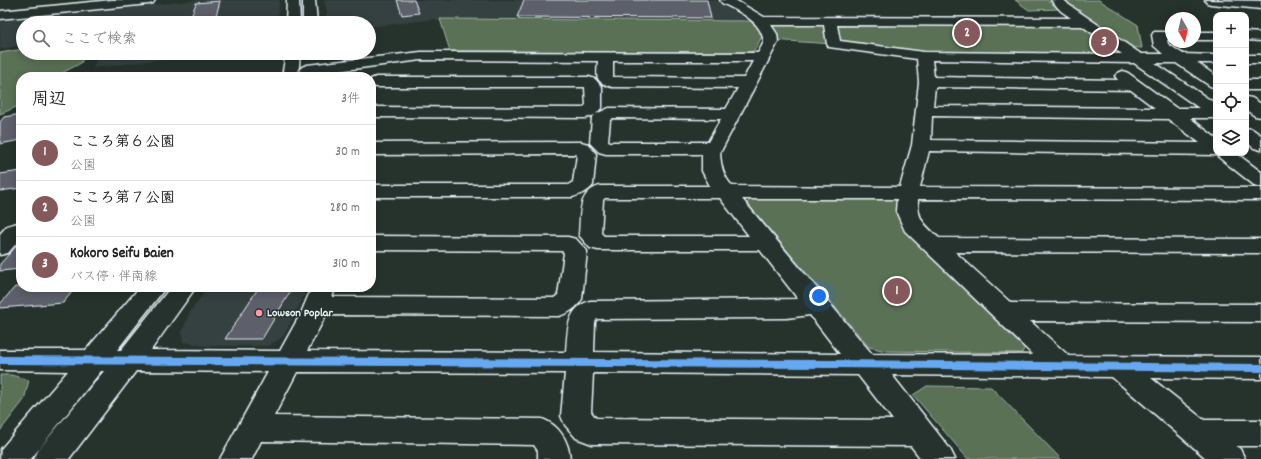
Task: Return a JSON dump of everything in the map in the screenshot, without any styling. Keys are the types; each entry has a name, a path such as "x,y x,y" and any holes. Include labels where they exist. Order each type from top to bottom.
{"street":[{"path":"0,11 105,0"},
{"path":"0,15 149,0"},
{"path":"293,0 293,16"},
{"path":"309,0 310,16"},
{"path":"726,0 761,21 771,36 769,47 713,148 711,162 712,171 716,180 723,192 880,381 939,459"},
{"path":"1057,0 1065,8 1213,111"},
{"path":"1212,0 1261,5"},
{"path":"1243,0 1261,2"},
{"path":"761,21 1086,22"},
{"path":"830,21 834,44 924,56 1100,59 1213,59"},
{"path":"1165,36 1159,36 1161,46 1213,81"},
{"path":"1201,36 1213,36"},
{"path":"1249,36 1261,37"},
{"path":"313,72 375,61 420,56 763,57"},
{"path":"924,56 928,82 920,146 908,193 908,211 913,226 1063,366"},
{"path":"606,57 605,79 612,82 749,83"},
{"path":"1100,59 1213,146"},
{"path":"1249,59 1261,59"},
{"path":"291,72 292,60"},
{"path":"307,72 308,60"},
{"path":"375,61 376,72"},
{"path":"376,82 589,82 594,87 594,108 586,113 376,114"},
{"path":"928,82 1135,85"},
{"path":"1249,85 1261,85"},
{"path":"1249,104 1261,112"},
{"path":"924,111 1104,114 1213,113"},
{"path":"713,148 606,148 599,143 601,118 609,113 732,114"},
{"path":"1249,115 1261,115"},
{"path":"1249,135 1261,144"},
{"path":"920,146 1213,148"},
{"path":"376,148 581,148 588,154 583,185 572,191 376,191"},
{"path":"1228,156 1261,181"},
{"path":"766,243 598,243 590,235 593,198 600,192 1261,194"},
{"path":"0,248 16,232"},
{"path":"236,459 288,362 320,297 559,307 570,299 576,251 568,244 376,243"},
{"path":"933,245 1261,246"},
{"path":"12,459 150,292"},
{"path":"50,459 128,361 180,292"},
{"path":"817,306 787,309 592,309 588,311 582,320 576,416 587,429 592,431 918,433"},
{"path":"1006,312 1261,313"},
{"path":"0,360 579,364 865,364 1261,368"},
{"path":"1119,367 1229,459"},
{"path":"253,428 542,432 554,448 554,459"},
{"path":"1198,433 1261,433"}],"shaded area":[{"path":"199,0 279,0 278,16 47,16"},
{"path":"324,0 715,0 744,18 744,25 598,21 437,21 435,19 376,26 376,16 326,16 327,11"},
{"path":"16,19 16,46 0,49 0,21"},
{"path":"96,60 155,60 93,68"},
{"path":"204,292 304,292 302,300 283,337 268,346 206,346 183,342 182,332 190,312"}],"green space":[{"path":"1015,0 1047,0 1059,9 1029,10"},
{"path":"1057,0 1099,0 1138,25 1142,48 1124,47 1137,58 924,56 834,44 771,40 761,21 1085,22"},
{"path":"440,19 750,21 761,29 763,34 755,50 750,52 450,51"},
{"path":"16,50 16,60 82,60 81,63 64,72 16,72 16,107 0,114 0,53"},
{"path":"754,196 888,196 900,202 1027,342 1022,353 886,351 869,347 747,203"},
{"path":"0,375 11,375 29,380 24,400 0,431"},
{"path":"927,386 991,387 1061,459 968,459 913,395"}],"building":[{"path":"397,0 414,0 419,13 402,15"},
{"path":"524,0 707,0 711,18 517,17"},
{"path":"220,1 216,16 191,16 196,3"},
{"path":"16,115 16,141 0,144 0,122 4,117"},
{"path":"16,172 16,189 0,191 0,174"},
{"path":"16,246 16,269 0,271 0,264"},
{"path":"15,287 16,292 72,292 63,303 0,308 0,304"},
{"name":"Lowson Poplar","path":"256,292 290,292 262,339 225,339"}],"cycle path":[{"path":"0,360 833,364 1261,368"}],"place":[{"name":"こころ第７公園","path":"967,33"},
{"name":"Kokoro Seifu Baien","path":"1104,42"},
{"name":"こころ第６公園","path":"897,291"},
{"name":"Lowson Poplar","path":"259,313"}]}
